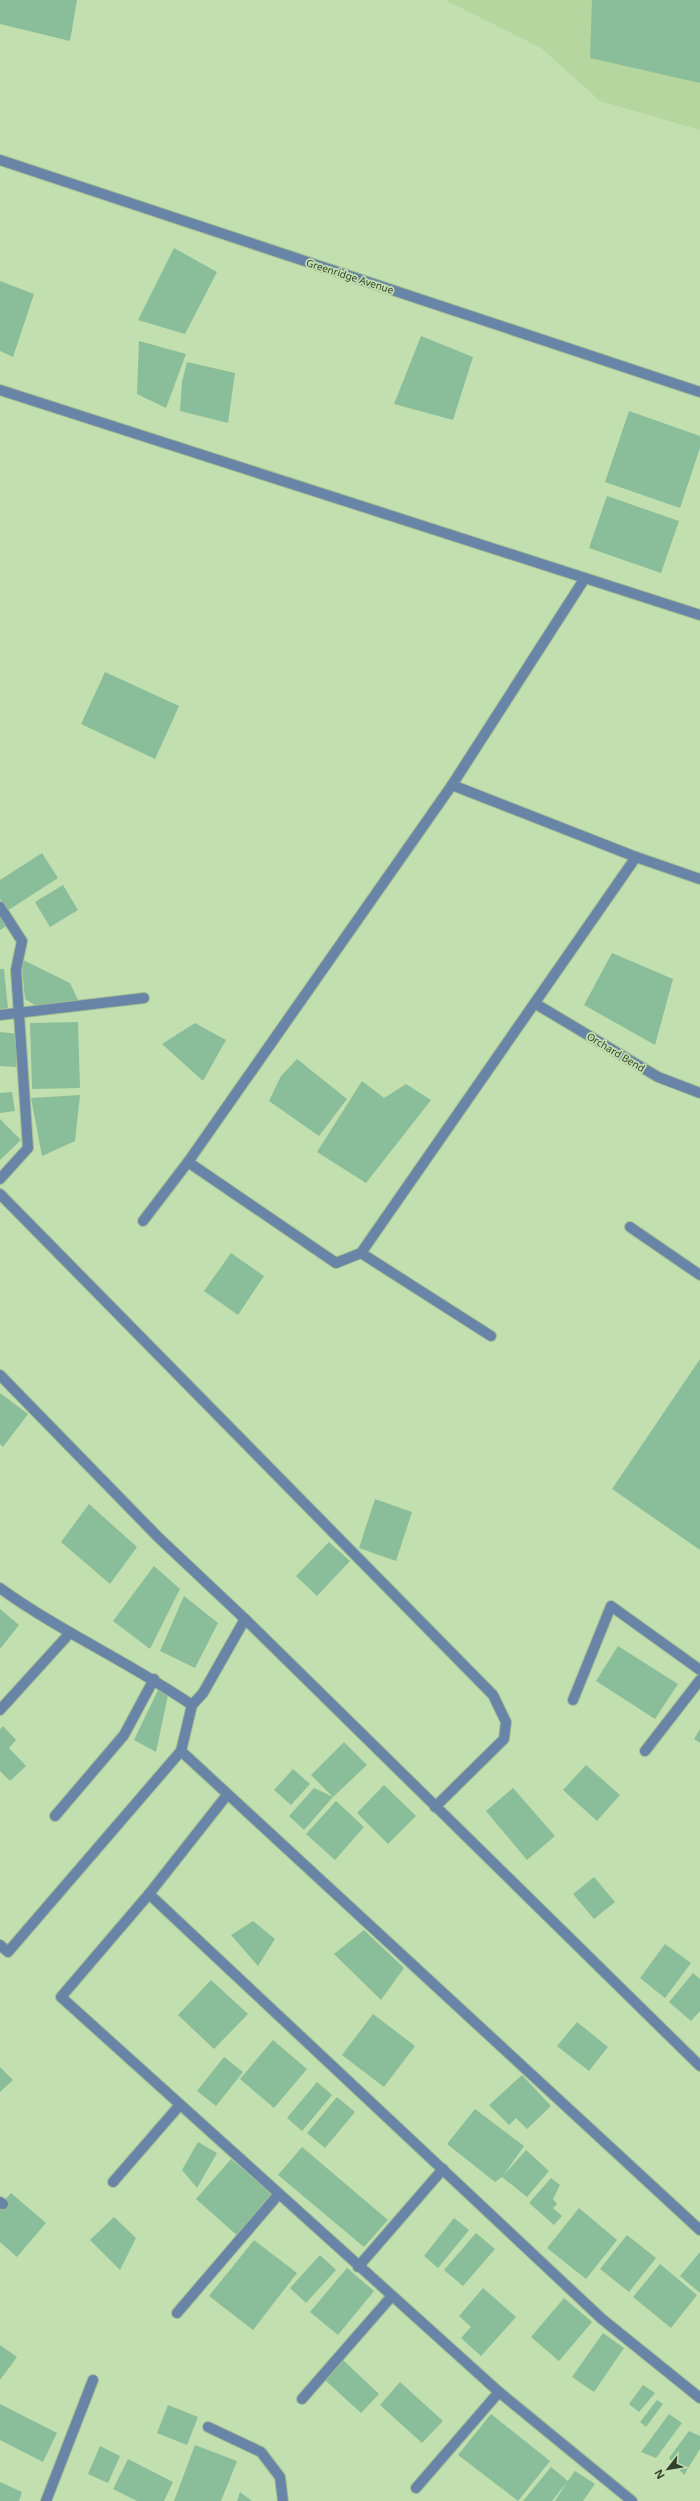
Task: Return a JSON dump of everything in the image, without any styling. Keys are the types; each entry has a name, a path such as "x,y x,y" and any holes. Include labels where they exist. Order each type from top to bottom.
{"street":[{"name":"Greenridge Avenue","path":"0,160 700,392"},
{"path":"0,390 700,615"},
{"path":"143,1221 188,1162 452,785 585,578"},
{"path":"452,785 636,857 700,879"},
{"path":"188,1162 336,1263 361,1253 536,1004 636,857"},
{"path":"0,907 22,941 16,970 28,1148 0,1179"},
{"path":"0,1015 20,1014 144,998"},
{"name":"Orchard Bend","path":"536,1004 658,1077 700,1093"},
{"path":"0,1194 494,1696 506,1722 504,1739 435,1807"},
{"path":"630,1227 700,1275"},
{"path":"361,1253 491,1336"},
{"path":"0,1375 158,1537 245,1619 700,2066"},
{"path":"0,1588 69,1634 154,1679 192,1704"},
{"path":"573,1700 610,1606 700,1670"},
{"path":"0,1945 8,1952 181,1751 192,1704 203,1693 245,1619"},
{"path":"0,1710 69,1634"},
{"path":"55,1816 124,1734 154,1679"},
{"path":"645,1751 700,1680"},
{"path":"181,1751 226,1795 700,2230"},
{"path":"226,1795 149,1894 61,1997 278,2195 498,2392 632,2501"},
{"path":"149,1894 602,2319 700,2398"},
{"path":"113,2182 180,2106"},
{"path":"358,2267 443,2169"},
{"path":"177,2313 278,2195"},
{"path":"302,2399 391,2297"},
{"path":"46,2501 93,2380"},
{"path":"416,2488 498,2392"},
{"path":"208,2427 261,2452 280,2477 283,2501"}],"shaded area":[{"path":"445,0 700,0 700,130 600,101 541,48"}],"building":[{"path":"0,0 77,0 70,41 0,24"},
{"path":"592,0 700,0 700,83 590,58"},
{"path":"174,248 217,272 185,334 138,320"},
{"path":"0,281 34,294 13,357 0,351"},
{"path":"421,336 473,357 453,420 394,404"},
{"path":"139,341 186,354 166,408 137,394"},
{"path":"187,362 235,373 228,423 180,411 182,382"},
{"path":"629,411 700,436 700,448 680,508 605,482"},
{"path":"607,496 679,521 661,573 589,548"},
{"path":"105,672 179,706 155,759 81,724"},
{"path":"42,853 58,878 7,911 0,899 0,880"},
{"path":"63,885 78,910 50,927 35,902"},
{"path":"0,913 8,925 0,930"},
{"path":"612,953 673,979 655,1045 584,1005"},
{"path":"21,959 70,983 78,1000 38,1007 25,999"},
{"path":"0,969 4,969 8,1008 0,1009"},
{"path":"78,1022 80,1088 32,1089 30,1023"},
{"path":"195,1023 226,1040 203,1081 162,1044"},
{"path":"0,1032 19,1034 16,1067 0,1066"},
{"path":"297,1059 347,1099 319,1136 269,1101 281,1076"},
{"path":"362,1081 384,1098 406,1084 431,1100 366,1183 317,1152"},
{"path":"12,1092 15,1111 0,1113 0,1093"},
{"path":"80,1095 75,1141 42,1156 31,1098"},
{"path":"0,1119 21,1140 0,1160"},
{"path":"231,1253 264,1276 238,1315 204,1291"},
{"path":"700,1359 700,1550 612,1489"},
{"path":"0,1393 28,1414 3,1447 0,1444"},
{"path":"375,1499 412,1512 396,1561 359,1548"},
{"path":"89,1504 137,1547 110,1584 61,1542"},
{"path":"329,1542 350,1561 317,1596 296,1576"},
{"path":"154,1566 180,1589 150,1649 113,1621"},
{"path":"184,1596 218,1623 195,1668 160,1651"},
{"path":"0,1609 19,1625 0,1649"},
{"path":"618,1646 678,1684 655,1719 596,1681"},
{"path":"158,1690 168,1695 156,1752 134,1740"},
{"path":"3,1726 16,1740 9,1748 26,1766 10,1781 0,1771 0,1729"},
{"path":"700,1729 700,1743 694,1739"},
{"path":"344,1742 367,1765 333,1797 311,1775"},
{"path":"586,1765 620,1795 597,1821 563,1790"},
{"path":"293,1769 310,1784 291,1805 274,1790"},
{"path":"384,1785 416,1816 388,1844 357,1813"},
{"path":"314,1788 333,1797 304,1830 289,1816"},
{"path":"513,1788 555,1836 527,1860 486,1811"},
{"path":"336,1801 364,1827 335,1860 306,1834"},
{"path":"594,1877 615,1902 594,1919 573,1894"},
{"path":"253,1921 275,1939 258,1966 231,1935"},
{"path":"364,1930 404,1968 381,2000 334,1954"},
{"path":"665,1944 691,1963 665,1998 640,1978"},
{"path":"693,1973 700,1979 700,2011 691,2021 669,2002"},
{"path":"211,1980 248,2014 214,2049 178,2015"},
{"path":"373,2014 415,2046 384,2087 342,2055"},
{"path":"577,2022 608,2047 589,2071 557,2046"},
{"path":"273,2040 307,2069 274,2108 240,2079"},
{"path":"224,2057 243,2072 216,2106 197,2091"},
{"path":"0,2067 13,2080 0,2092"},
{"path":"522,2075 551,2106 527,2129 516,2118 509,2125 489,2105"},
{"path":"317,2082 332,2095 302,2131 287,2118"},
{"path":"337,2097 355,2112 325,2148 307,2133"},
{"path":"475,2109 524,2146 503,2176 526,2150 549,2171 527,2197 502,2177 495,2182 447,2144"},
{"path":"198,2142 217,2153 197,2188 182,2170"},
{"path":"302,2147 388,2220 364,2247 278,2175"},
{"path":"231,2159 275,2196 239,2237 196,2199"},
{"path":"551,2178 560,2185 553,2199 557,2204 553,2208 562,2216 554,2225 529,2203"},
{"path":"11,2193 46,2223 17,2257 0,2242 0,2205"},
{"path":"579,2208 617,2240 586,2279 547,2248"},
{"path":"114,2217 136,2238 120,2270 90,2240"},
{"path":"454,2218 469,2230 438,2268 424,2256"},
{"path":"476,2233 495,2249 463,2286 444,2270"},
{"path":"627,2235 656,2258 629,2292 600,2269"},
{"path":"254,2240 297,2273 253,2330 209,2296"},
{"path":"700,2252 700,2293 680,2276"},
{"path":"320,2255 336,2270 306,2303 290,2288"},
{"path":"660,2264 697,2295 671,2328 633,2297"},
{"path":"347,2268 374,2291 338,2335 310,2312"},
{"path":"483,2288 516,2317 481,2356 461,2338 471,2327 459,2316"},
{"path":"564,2298 592,2322 559,2361 531,2337"},
{"path":"603,2333 624,2348 594,2392 572,2377"},
{"path":"0,2345 17,2357 0,2380"},
{"path":"343,2360 379,2394 361,2413 325,2380"},
{"path":"400,2382 443,2421 422,2443 380,2405"},
{"path":"643,2385 655,2393 639,2412 629,2404"},
{"path":"657,2400 663,2404 646,2427 640,2422"},
{"path":"0,2404 57,2433 43,2462 0,2440"},
{"path":"168,2405 198,2417 187,2445 157,2433"},
{"path":"491,2414 550,2461 518,2501 458,2455"},
{"path":"669,2414 682,2423 656,2458 641,2452"},
{"path":"689,2431 700,2436 700,2449 684,2475 669,2458"},
{"path":"195,2445 237,2461 221,2501 174,2501"},
{"path":"100,2446 120,2456 108,2483 88,2474"},
{"path":"128,2459 173,2482 164,2501 137,2501 113,2489"},
{"path":"551,2467 568,2481 575,2471 595,2484 583,2501 555,2501 567,2482 552,2501 523,2501"},
{"path":"0,2482 22,2492 19,2501 0,2501"},
{"path":"240,2492 252,2501 237,2501"}]}
